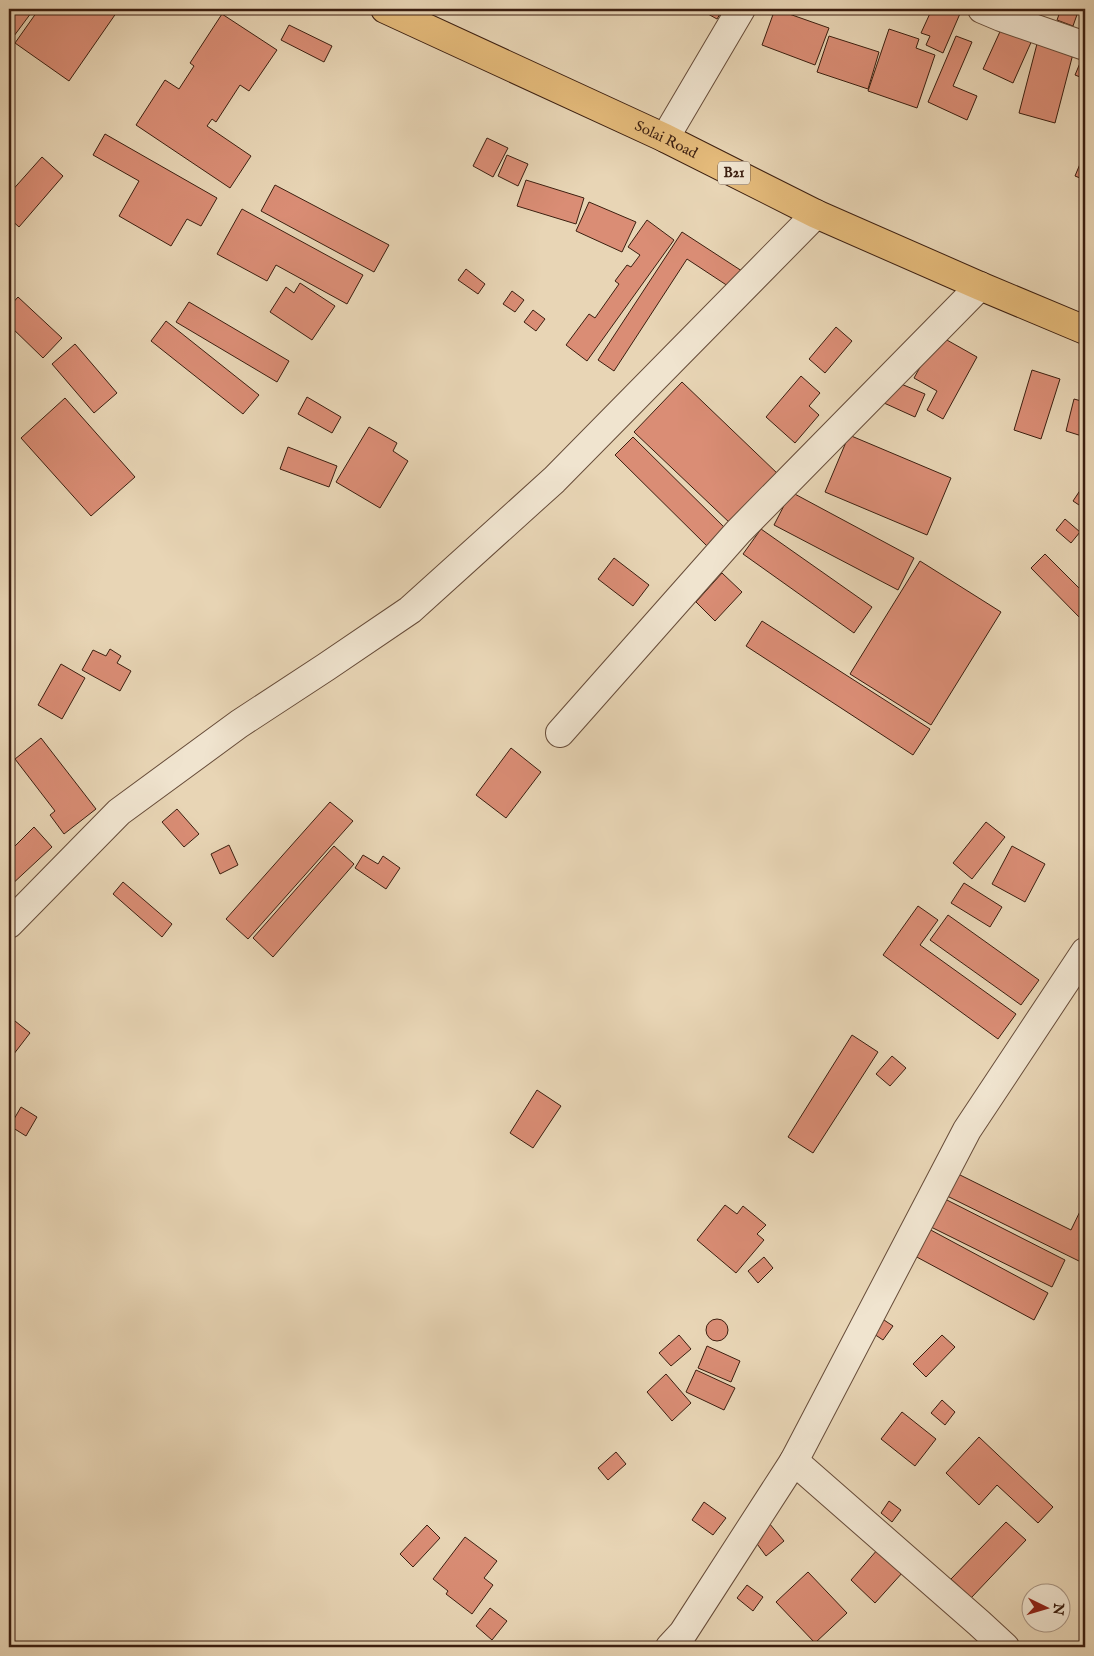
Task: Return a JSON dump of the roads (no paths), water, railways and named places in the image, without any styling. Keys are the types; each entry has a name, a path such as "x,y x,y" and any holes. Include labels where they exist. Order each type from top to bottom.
{"highway":[{"name":"Solai Road","path":"385,9 665,138 816,214 1085,330"}],"street":[{"path":"665,138 741,9"},
{"path":"982,9 1085,46"},
{"path":"9,924 119,812 239,724 326,668 410,610 554,480 816,214"},
{"path":"560,733 738,532 980,286"},
{"path":"670,1647 683,1633 794,1461 967,1130 1085,952"},
{"path":"794,1461 1005,1647"}]}
